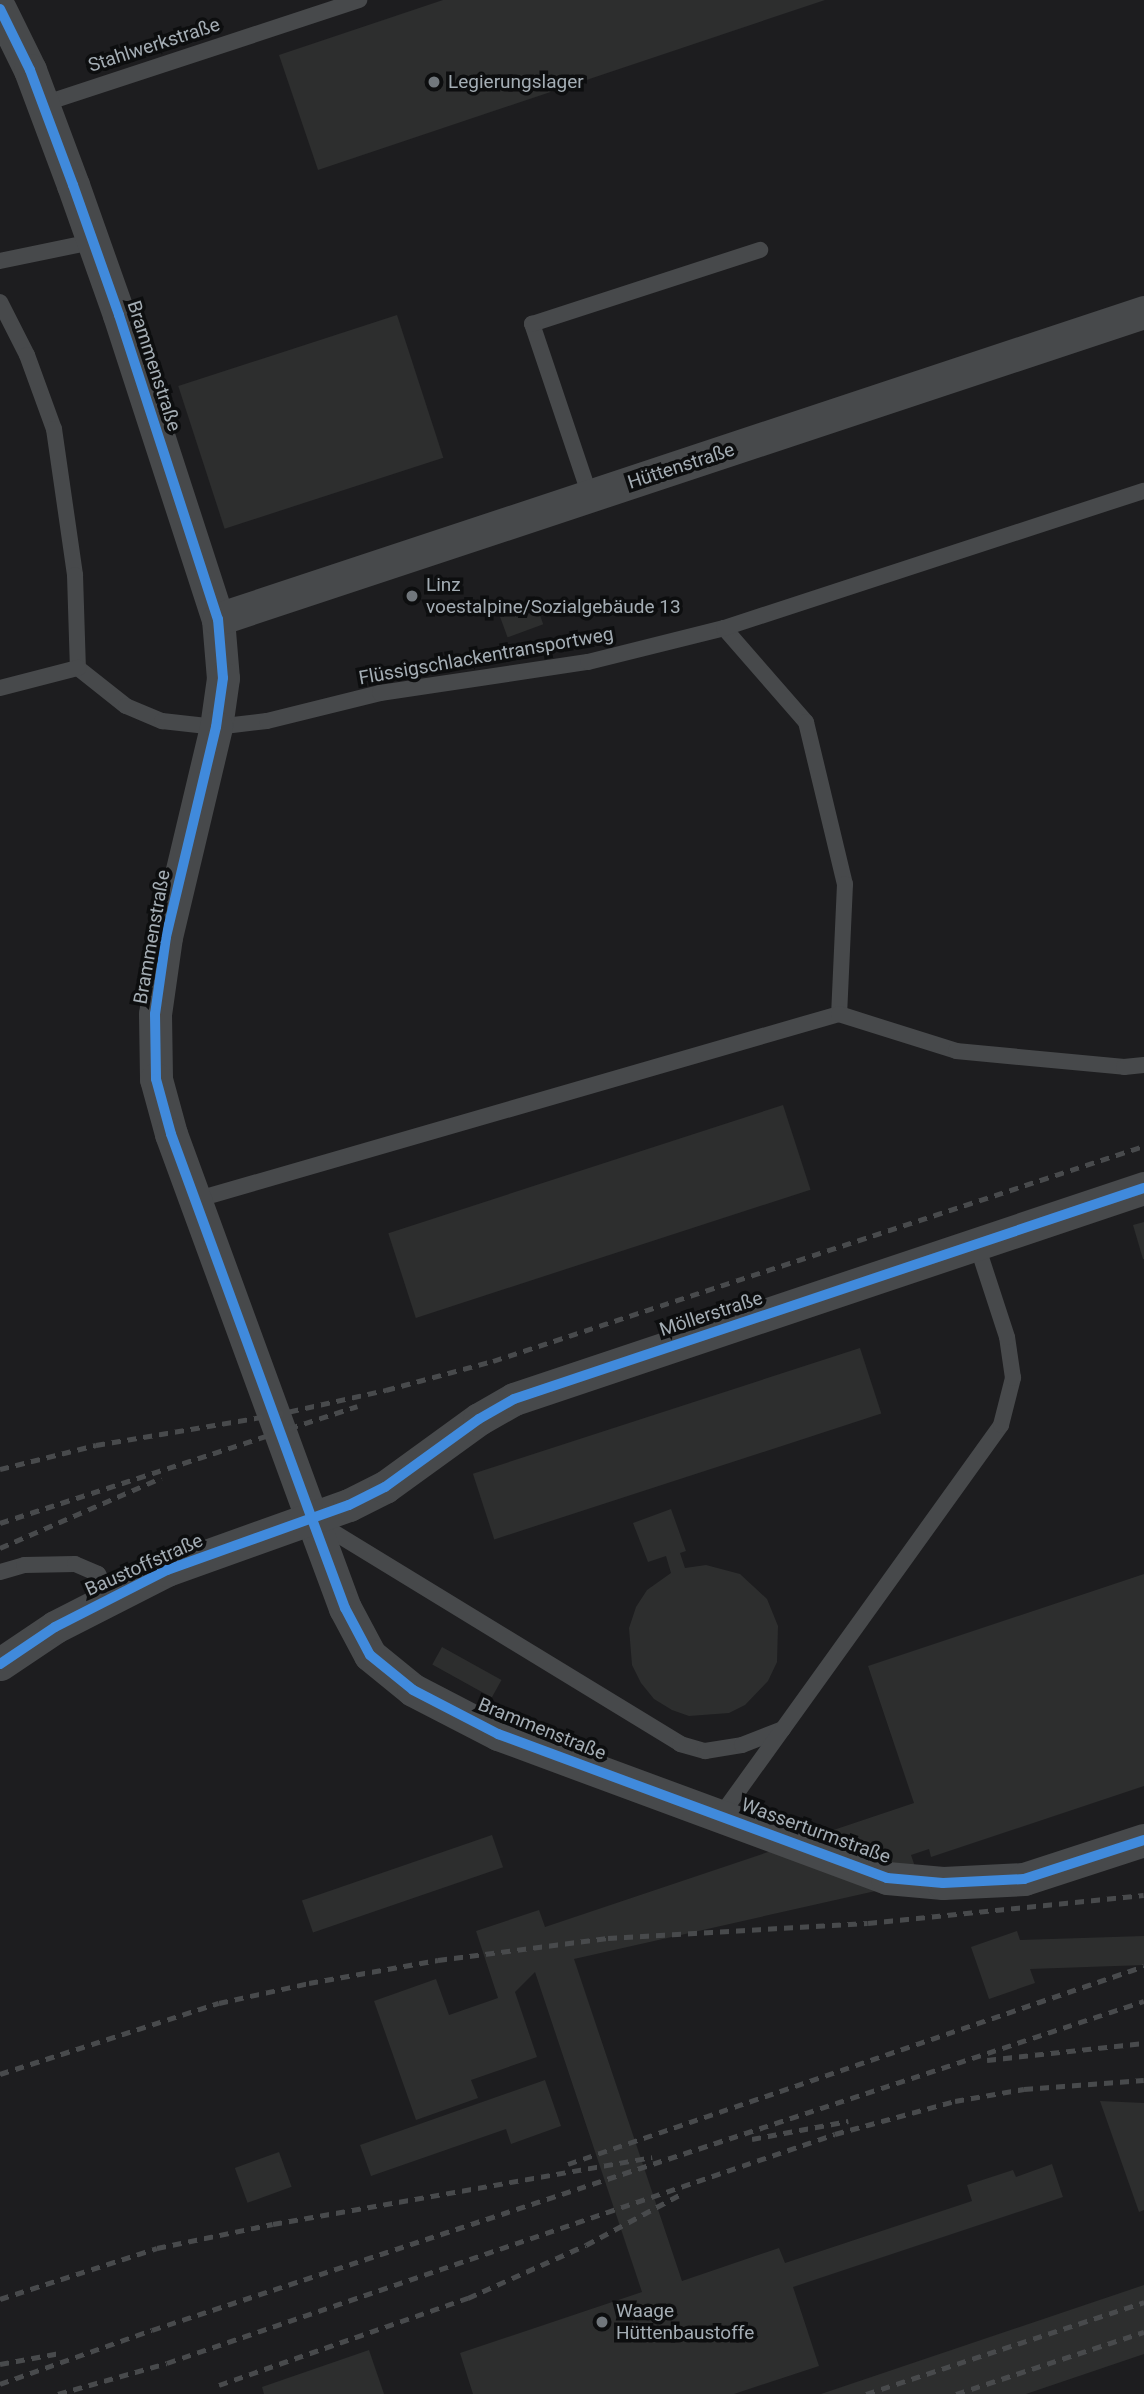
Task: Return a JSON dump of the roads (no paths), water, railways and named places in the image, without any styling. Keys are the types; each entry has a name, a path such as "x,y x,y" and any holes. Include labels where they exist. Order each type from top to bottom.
{"street":[{"name":"Brammenstraße","path":"0,9 43,104 119,315 218,619 223,678 216,727 166,937 155,1014 156,1079 171,1134 345,1608 370,1655 413,1690 498,1734 722,1815"},
{"name":"Hüttenstraße","path":"218,619 1144,312"},
{"name":"Möllerstraße","path":"312,1519 385,1487 479,1419 514,1399 977,1245 1093,1202 1144,1188"},
{"name":"Baustoffstraße","path":"0,1664 55,1627 167,1570 312,1519"},
{"name":"Wasserturmstraße","path":"722,1815 887,1878 943,1883 1024,1879 1144,1840"}],"lane":[{"name":"Stahlwerkstraße","path":"43,104 359,0"},
{"path":"0,261 92,243"},
{"path":"590,495 532,324 760,250"},
{"path":"0,302 27,355 54,429 75,575 78,668 0,688"},
{"name":"Flüssigschlackentransportweg","path":"78,668 126,706 162,721 216,727 267,721 380,693 588,662 724,628 1144,491"},
{"path":"724,628 806,722 845,884 839,1014"},
{"path":"195,1200 839,1014 956,1051 1124,1067 1144,1065"},
{"path":"722,1815 1001,1425 1013,1378 1007,1337 977,1245"},
{"path":"312,1519 680,1744 705,1751 742,1745 783,1729"},
{"path":"0,1572 24,1565 75,1564 98,1574 111,1597"}],"railway":[{"path":"0,1469 96,1445 274,1415 386,1390 493,1361 1144,1146"},
{"path":"0,1523 357,1406"},
{"path":"0,1548 161,1478"},
{"path":"0,2074 219,2003 309,1983 438,1960 608,1938 868,1923 1144,1895"},
{"path":"568,2164 1144,1966"},
{"path":"0,2384 152,2330 1144,2001"},
{"path":"987,2060 1144,2043"},
{"path":"58,2394 167,2363 835,2134 955,2101 1024,2089 1144,2080"},
{"path":"752,2139 848,2121"},
{"path":"0,2299 157,2248 273,2224 652,2157"},
{"path":"219,2385 468,2298 586,2245 681,2194"},
{"path":"866,2394 1144,2302"},
{"path":"956,2394 1144,2332"},
{"path":"0,2364 60,2353"}],"place":[{"name":"Legierungslager","path":"434,82"},
{"name":"Linz voestalpine/Sozialgebäude 13","path":"412,596"},
{"name":"Waage Hüttenbaustoffe","path":"602,2322"}]}
